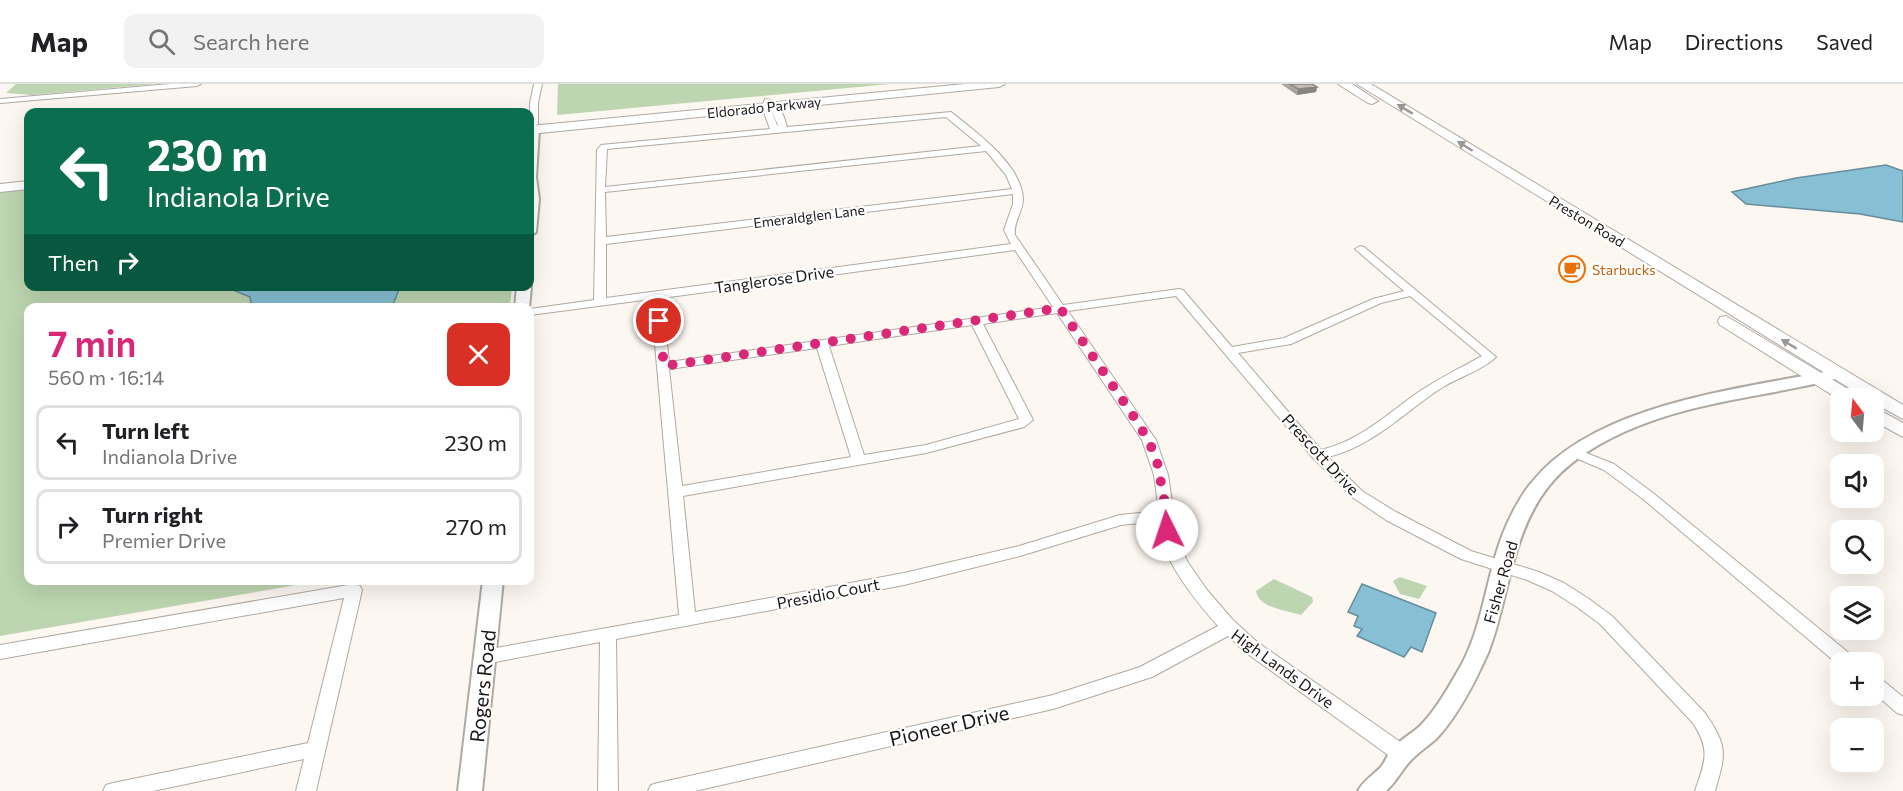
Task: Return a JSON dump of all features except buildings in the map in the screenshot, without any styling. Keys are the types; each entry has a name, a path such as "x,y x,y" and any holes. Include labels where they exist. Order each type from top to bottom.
{"main road":[{"name":"Eldorado Parkway","path":"770,105 938,84"},
{"name":"Eldorado Parkway","path":"534,127 999,84"},
{"name":"Preston Road","path":"1344,84 1833,388"},
{"name":"Preston Road","path":"1363,84 1903,413"},
{"path":"1416,129 1434,127"},
{"path":"0,178 24,175"},
{"path":"0,188 24,185"},
{"path":"1558,216 1576,214"},
{"path":"1884,419 1903,431"}],"street":[{"path":"0,101 196,84"},
{"path":"534,108 538,84"},
{"path":"770,105 773,127 778,129"},
{"path":"600,302 601,150 604,147 945,113 988,148 1012,175 1018,201 1008,230 1018,246"},
{"path":"601,190 988,148"},
{"name":"Emeraldglen Lane","path":"602,241 1017,191"},
{"name":"Tanglerose Drive","path":"534,311 1018,246"},
{"name":"High Lands Drive","path":"1018,246 1149,440 1156,456 1167,515 1167,530 1176,553 1198,588 1228,628 1280,669 1402,754"},
{"path":"1318,455 1333,453 1357,443 1379,430 1433,388 1491,357 1360,249"},
{"name":"Prescott Drive","path":"1060,308 1179,292 1318,455 1357,494 1391,516 1466,555 1558,587 1606,620 1699,718 1709,732 1717,754 1705,791"},
{"path":"1230,351 1287,341 1377,301 1412,292"},
{"path":"656,295 688,619"},
{"path":"664,366 1060,308"},
{"path":"676,492 926,449 996,431 1026,420 976,322"},
{"path":"822,344 859,461"},
{"name":"Fisher Road","path":"1370,791 1389,774 1402,754 1429,730 1480,647 1502,566 1515,529 1535,492 1556,467 1609,433 1676,406 1839,374"},
{"path":"1576,453 1609,467 1644,492 1836,652"},
{"name":"Presidio Court","path":"485,657 904,579 1020,551 1120,520 1167,515"},
{"name":"Rogers Road","path":"470,791 492,585"},
{"path":"0,652 354,590 306,791"},
{"name":"Pioneer Drive","path":"658,791 1053,702 1146,672 1228,628"},
{"path":"608,634 608,791"},
{"path":"1884,692 1903,708"},
{"path":"113,791 316,749"}],"green space":[{"path":"16,84 155,84 32,95 6,93"},
{"path":"558,84 890,84 557,115"},
{"path":"24,189 24,291 512,291 510,303 24,303 24,585 297,585 0,636 0,192"},
{"path":"1400,577 1427,586 1419,599 1400,594 1393,581"},
{"path":"1274,579 1312,597 1313,602 1301,615 1268,605 1258,597 1256,591"}],"water":[{"path":"1886,165 1903,171 1903,222 1860,214 1746,204 1732,192 1796,178"},
{"path":"236,291 398,291 394,303 251,303 250,297"},
{"path":"1362,584 1436,613 1422,652 1411,647 1404,657 1357,636 1362,629 1354,626 1358,616 1348,612"}],"place":[{"name":"Starbucks","path":"1572,269"}],"route":[{"path":"659,321 664,366 1060,308 1149,440 1161,476 1167,530"}]}
